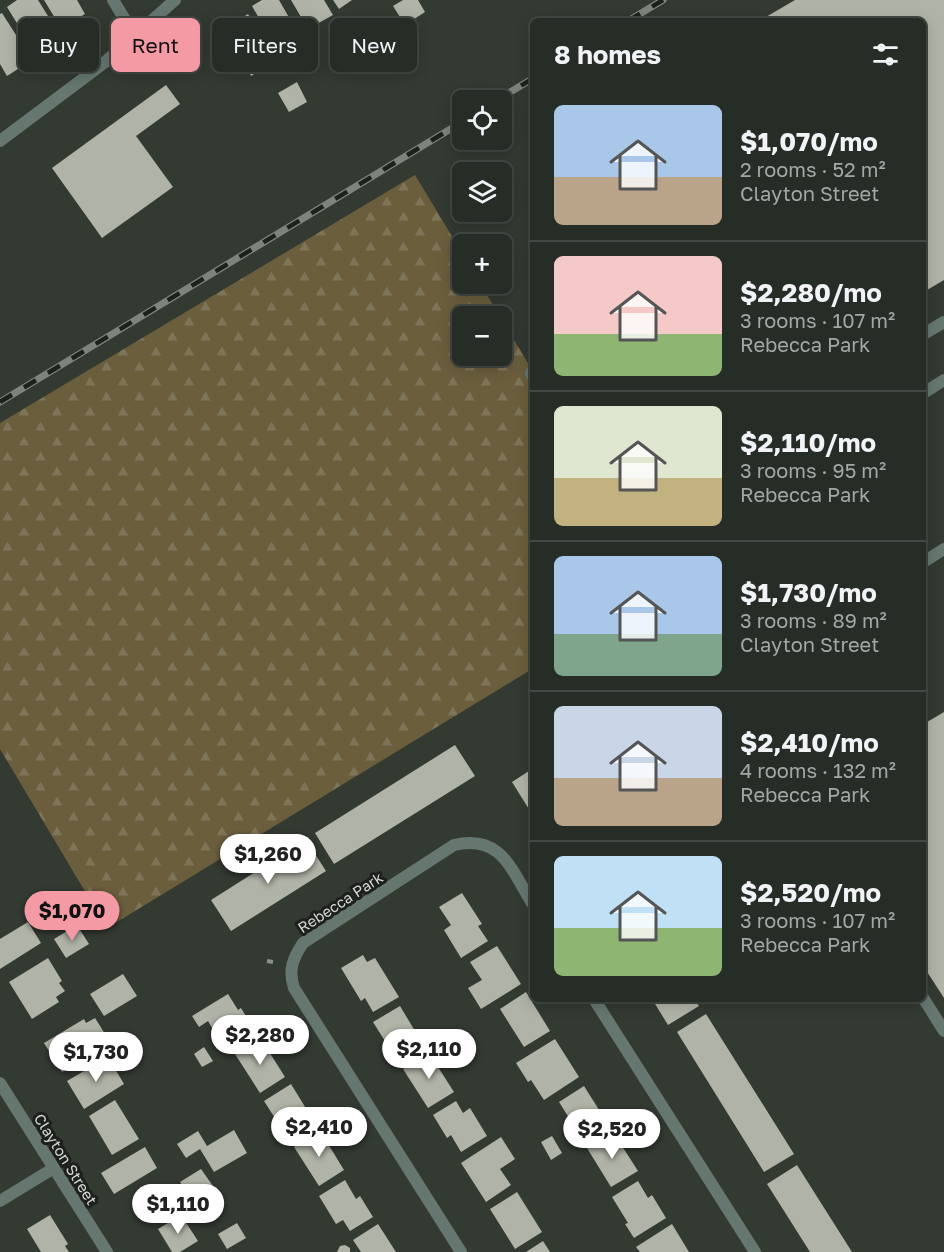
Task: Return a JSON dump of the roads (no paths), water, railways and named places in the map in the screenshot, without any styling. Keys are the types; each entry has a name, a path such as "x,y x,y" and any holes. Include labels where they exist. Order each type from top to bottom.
{"street":[{"path":"112,0 124,18"},
{"path":"156,18 176,0"},
{"path":"0,141 111,57"},
{"path":"926,333 944,322"},
{"path":"926,392 944,381"},
{"path":"926,561 944,549"},
{"name":"Rebecca Park","path":"461,1252 294,988 291,971 293,957 303,943 454,845 462,843 484,843 497,851 530,900"},
{"path":"596,1002 755,1252"},
{"path":"926,1002 944,1031"},
{"name":"Clayton Street","path":"0,1083 107,1252"},
{"path":"0,1201 54,1168"}],"railway":[{"path":"633,18 663,0"},
{"path":"512,91 530,80"},
{"path":"0,402 452,128"}]}
